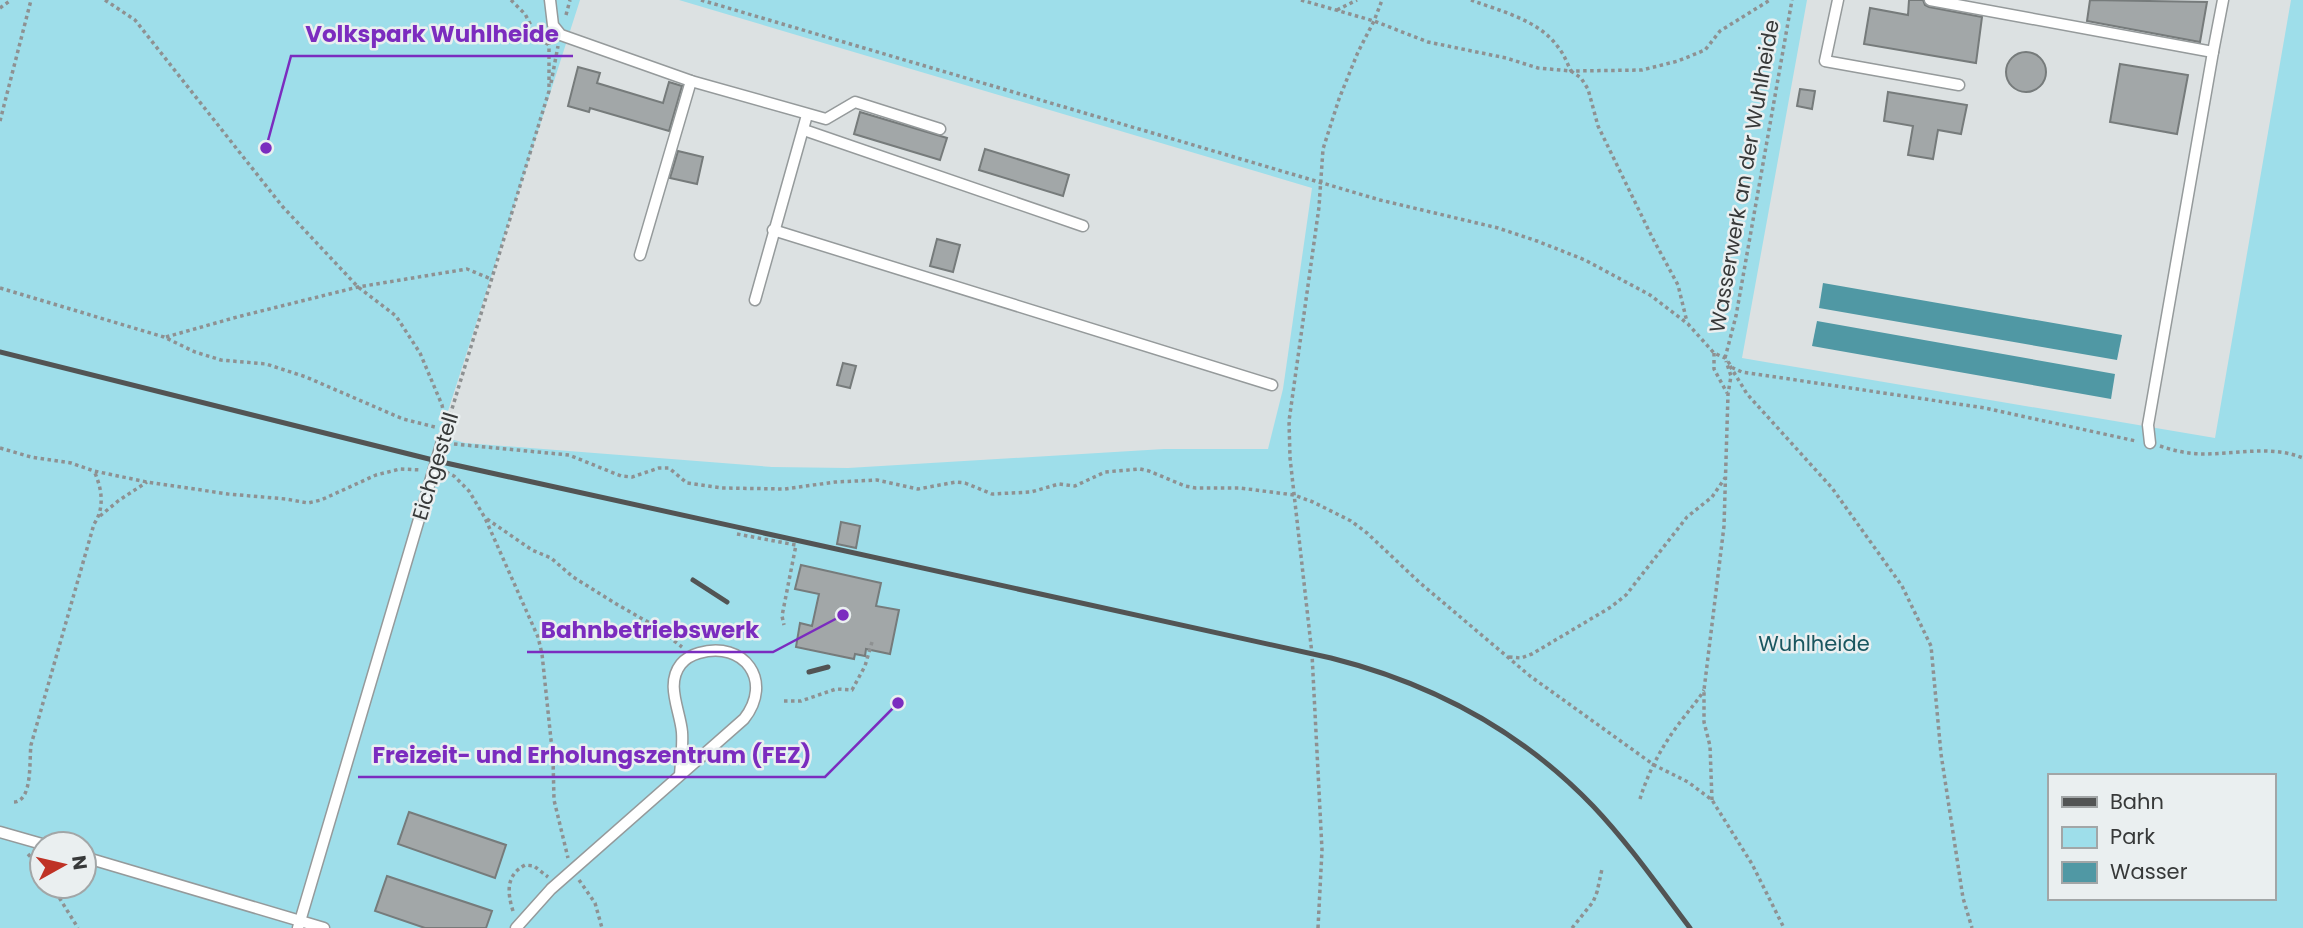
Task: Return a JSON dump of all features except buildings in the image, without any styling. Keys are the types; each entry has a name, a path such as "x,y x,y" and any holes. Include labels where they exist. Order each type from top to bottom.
{"lane":[{"path":"551,0 553,25 561,34 691,81 826,119 855,102 940,129"},
{"path":"1838,0 1825,61 1959,85"},
{"path":"1930,0 2213,52"},
{"path":"2150,443 2148,425 2224,0"},
{"path":"640,255 691,81"},
{"path":"755,300 807,115"},
{"path":"804,130 1083,226"},
{"path":"774,230 1272,385"},
{"name":"Eichgestell","path":"299,924 443,441"},
{"path":"517,927 551,889 744,719 753,708 756,678 751,667 737,655 723,650 710,650 690,656 681,664 675,675 674,687 682,729 680,775"},
{"path":"0,832 28,840"},
{"path":"98,861 299,924 324,928"}],"path":[{"path":"0,8 10,0"},
{"path":"0,121 31,0"},
{"path":"0,288 164,337 195,352 221,360 266,364 306,377 403,419 435,427 447,424 420,353 396,316 358,287 282,206 135,20 105,0"},
{"path":"511,0 525,14 537,37 550,45"},
{"path":"701,0 1380,200 1498,228 1536,241 1620,278 1650,295 1688,324 1714,353 1725,358 1733,368 1752,375 1985,408 2150,443 2179,452 2202,454 2272,450 2303,458"},
{"path":"1301,0 1374,21 1427,42 1506,58 1538,68 1571,71 1642,70 1678,61 1705,50 1720,31 1770,0"},
{"path":"1337,10 1357,0"},
{"path":"1318,928 1322,850 1312,654 1294,495 1289,421 1319,207 1323,149 1339,99 1382,0"},
{"path":"1471,0 1535,27 1551,38 1571,71 1581,78 1588,89 1598,126 1678,285 1688,324"},
{"name":"Wasserwerk an der Wuhlheide","path":"1725,358 1736,316 1792,0"},
{"name":"Eichgestell","path":"443,441 549,91 550,34"},
{"path":"164,337 358,287 467,269 492,279"},
{"path":"1714,353 1714,369 1728,394"},
{"path":"1712,800 1710,746 1704,722 1704,690 1719,578 1726,476 1731,376 1725,358"},
{"path":"1725,358 1747,394 1840,499 1902,586 1931,646 1943,767 1963,898 1972,928"},
{"path":"1283,389 1292,392"},
{"path":"443,441 569,455 621,476 632,477 659,468 669,468 687,483 722,488 785,489 877,480 918,489 956,482 965,483 992,494 1031,492 1059,484 1075,486 1105,471 1140,469 1185,486 1240,488 1294,495 1350,521 1367,533 1419,582 1530,676 1654,765 1688,782 1712,800 1752,864 1784,928"},
{"path":"0,448 147,482 308,503 321,500 376,475 400,469 434,470 454,476 469,491 485,518 538,637 554,759 554,800 561,833 573,870 595,903 602,928"},
{"path":"93,471 101,486 98,517"},
{"path":"1508,657 1521,658 1532,654 1611,607 1626,595 1687,517 1712,497 1726,476"},
{"path":"14,802 24,799 29,778 31,745 94,524 98,517 118,501 147,482"},
{"path":"485,518 532,550 551,558 573,576 618,605 655,626 690,656"},
{"path":"737,534 796,545 782,616 784,625"},
{"path":"784,701 801,701 836,688 852,690 865,666 872,642"},
{"path":"1640,799 1654,765 1679,722 1704,690"},
{"path":"517,927 509,898 508,885 512,875 526,865 534,866 549,878 551,889"},
{"path":"1572,928 1592,902 1602,869"},
{"path":"61,900 78,928"}],"green space":[{"name":"Wuhlheide","path":"0,0 580,0 440,436 465,443 772,467 848,468 1164,449 1268,449 1283,389 1312,188 679,0 1807,0 1742,358 2215,438 2291,0 2303,0 2303,928 0,928"}],"water":[{"path":"1823,283 2122,335 2117,360 1819,308"},
{"path":"1817,321 2115,374 2111,399 1812,346"}],"railway":[{"path":"0,352 437,461 1368,668 1439,696 1472,713 1536,755 1565,779 1606,820 1690,928"},
{"path":"693,580 727,602"},
{"path":"809,672 828,667"}],"place":[{"name":"Volkspark Wuhlheide","path":"266,148"},
{"name":"Bahnbetriebswerk","path":"843,615"},
{"name":"Freizeit- und Erholungszentrum (FEZ)","path":"898,703"}]}
